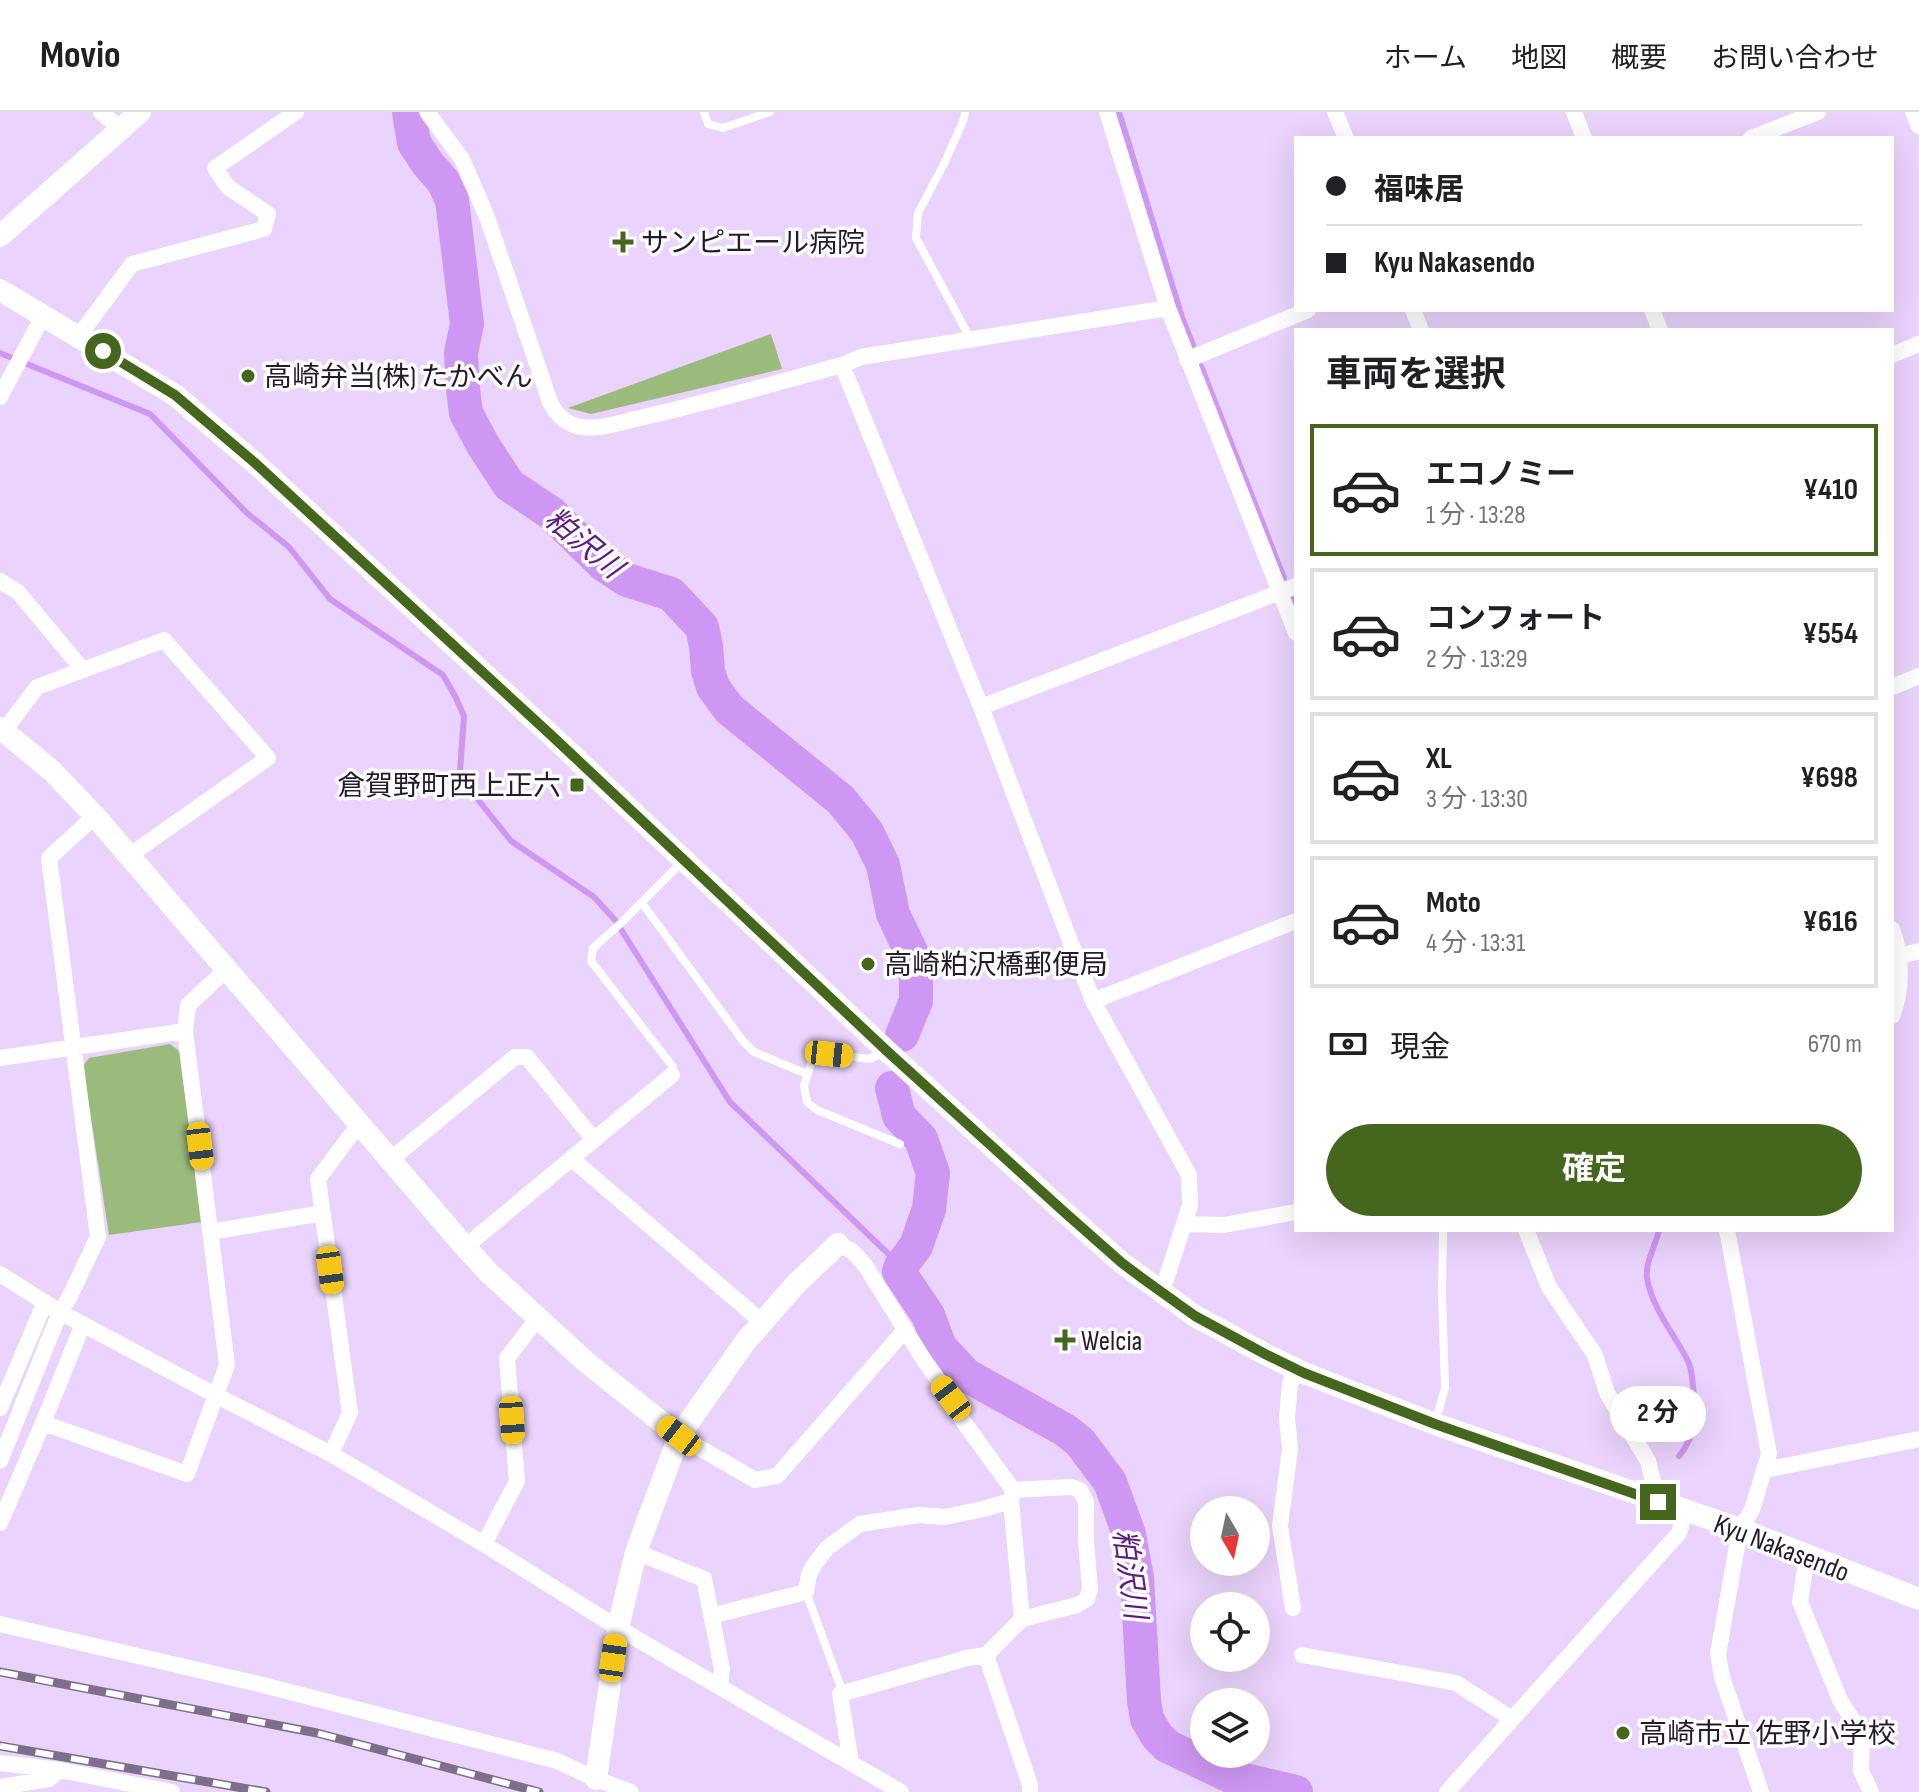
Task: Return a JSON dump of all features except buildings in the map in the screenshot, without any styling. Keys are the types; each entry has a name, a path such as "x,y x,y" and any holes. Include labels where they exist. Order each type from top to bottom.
{"main road":[{"path":"0,236 140,112"},
{"name":"Kyu Nakasendo","path":"0,290 175,395 255,463 551,735 888,1052 1122,1263 1195,1316 1298,1370 1435,1424 1740,1529 1919,1599"},
{"path":"2,729 52,771 130,855 489,1273 586,1362 679,1436"},
{"path":"596,1779 618,1628 636,1552 679,1436 746,1341 796,1284 838,1244"}],"street":[{"path":"101,112 120,129"},
{"path":"79,336 132,264 264,229 268,214 228,187 215,168 296,112"},
{"path":"427,112 462,159 487,217 550,402 557,415 566,422 582,427 600,427 699,405 861,357 1168,308"},
{"path":"1107,112 1187,360 1288,589 1294,622"},
{"path":"1335,112 1345,136"},
{"path":"1574,112 1583,136"},
{"path":"1756,136 1818,112"},
{"path":"1913,112 1919,126"},
{"path":"1187,360 1303,312"},
{"path":"0,397 43,316"},
{"path":"1894,354 1919,344"},
{"path":"842,365 981,707 1093,1001 1185,1166 1191,1189 1190,1205 1162,1292"},
{"path":"0,581 18,592 83,670"},
{"path":"981,707 1288,589"},
{"path":"2,729 37,687 164,640 268,758 130,855"},
{"path":"1894,686 1919,676"},
{"path":"0,1461 60,1312 98,1237 49,858 95,816"},
{"path":"1093,1001 1294,922"},
{"path":"1894,1011 1897,1004 1895,944 1919,951"},
{"path":"43,1423 187,1474 227,1365 185,1031 188,1005 227,969"},
{"path":"0,1058 185,1031"},
{"path":"390,1160 515,1057 527,1057 594,1140"},
{"path":"465,1247 672,1075"},
{"path":"331,1454 350,1413 318,1179 359,1124"},
{"path":"572,1159 762,1322"},
{"path":"1184,1224 1224,1225 1294,1212"},
{"path":"210,1232 323,1213"},
{"path":"1527,1232 1549,1287 1595,1355 1607,1393 1648,1461 1658,1502"},
{"path":"1727,1232 1769,1454 1752,1510 1740,1529 1718,1654 1722,1677 1761,1792"},
{"path":"838,1244 852,1251 865,1265 1012,1496 1022,1619"},
{"path":"0,1274 60,1312 331,1454 618,1628 901,1792"},
{"path":"0,1408 45,1302"},
{"path":"484,1544 517,1481 507,1358 538,1318"},
{"path":"0,1523 83,1324"},
{"path":"679,1436 755,1480 777,1476 905,1330"},
{"path":"1293,1608 1280,1526 1290,1449 1287,1418 1290,1383 1298,1370"},
{"path":"1765,1470 1919,1439"},
{"path":"711,1616 806,1592 809,1574 827,1548 860,1524 919,1515 945,1517 983,1509 1012,1496 1071,1487 1080,1490 1086,1502 1090,1589 1087,1599 1077,1605 1022,1619 986,1655 840,1694 851,1763"},
{"path":"1447,1792 1679,1533 1685,1512"},
{"path":"636,1552 704,1579 722,1669 720,1686"},
{"path":"1807,1556 1800,1602 1840,1700 1862,1735 1861,1771 1871,1792"},
{"path":"0,1624 263,1685 557,1761 631,1792"},
{"path":"986,1655 1030,1792"},
{"path":"1302,1655 1456,1683 1512,1719"},
{"path":"0,1763 60,1770 172,1792"},
{"path":"0,1787 49,1779 60,1770"}],"lane":[{"path":"704,112 708,124 723,128 770,112"},
{"path":"965,112 944,164 918,213 916,238 971,340"},
{"path":"672,1075 673,1067 591,961 593,948 683,860"},
{"path":"642,903 743,1041 754,1052 807,1074"},
{"path":"888,1052 869,1059 829,1054 813,1057 804,1086 807,1102 817,1110 900,1144"},
{"path":"1435,1424 1445,1388 1443,1232"},
{"path":"806,1592 843,1693"}],"green space":[{"path":"771,334 782,369 591,414 568,408"},
{"path":"170,1044 179,1051 202,1222 109,1235 83,1066 89,1058"}],"waterway":[{"name":"粕沢川","path":"409,112 414,143 443,181 452,200 467,324 461,353 466,413 483,445 509,485 551,513 604,565 627,580 671,594 702,627 713,687 729,709 841,800 867,832 883,865 893,914 916,962 916,1001 902,1035"},
{"path":"1119,112 1193,345"},
{"path":"0,353 150,414 247,513 289,547 330,599 443,675 464,716 460,771 471,791 511,841 594,897 615,920 730,1102 901,1266"},
{"path":"1201,366 1284,578"},
{"name":"粕沢川","path":"892,1088 899,1116 921,1139 933,1173 929,1209 916,1246 899,1272 928,1315 940,1347 966,1375 1065,1430 1080,1442 1110,1482 1129,1534 1137,1578 1147,1719 1167,1746 1232,1777 1296,1792"},
{"path":"1658,1232 1647,1278 1658,1310 1692,1374 1695,1414 1689,1440 1679,1456"}],"railway":[{"path":"0,1672 317,1733 539,1792"},
{"path":"0,1746 266,1792"}],"place":[{"name":"サンピエール病院","path":"623,242"},
{"name":"高崎弁当(株) たかべん","path":"248,376"},
{"name":"倉賀野町西上正六","path":"577,785"},
{"name":"高崎粕沢橋郵便局","path":"868,964"},
{"name":"Welcia","path":"1065,1340"},
{"name":"高崎市立 佐野小学校","path":"1623,1733"}],"route":[{"path":"103,351 175,395 255,463 551,735 888,1052 1142,1278 1195,1316 1304,1373 1435,1424 1658,1502"}]}
